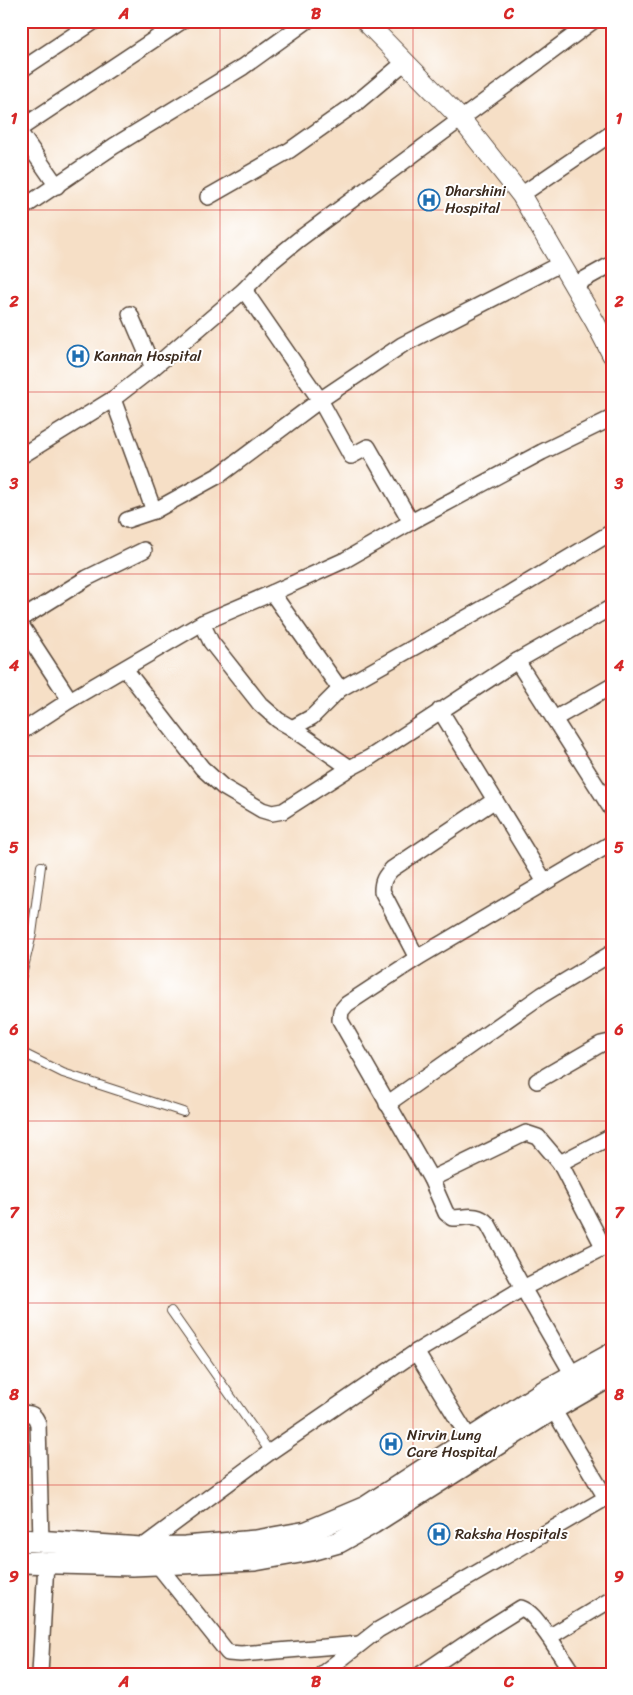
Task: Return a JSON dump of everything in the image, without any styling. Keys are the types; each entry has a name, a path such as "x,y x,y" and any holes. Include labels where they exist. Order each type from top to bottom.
{"main road":[{"path":"21,1562 132,1565 256,1560 311,1550 339,1542 373,1523 573,1375 612,1354"},
{"path":"31,1541 141,1548 185,1547 256,1541 307,1532 366,1507 475,1448 553,1409 612,1375"}],"street":[{"path":"21,70 96,21"},
{"path":"21,128 182,21"},
{"path":"21,209 114,146 243,67 307,21"},
{"path":"21,456 113,399 153,368 244,290 270,263 298,240 593,21"},
{"path":"371,23 405,62 461,119 521,195 562,263 612,355"},
{"path":"208,197 290,150 355,104 405,62"},
{"path":"521,195 612,133"},
{"path":"21,134 57,186"},
{"path":"127,520 154,511 221,474 320,400 402,345 562,263"},
{"path":"574,285 612,264"},
{"path":"244,290 320,400 351,456 368,447 411,522"},
{"path":"130,314 153,368"},
{"path":"113,399 154,511"},
{"path":"21,732 70,700 202,623 345,560 411,522 542,452 612,418"},
{"path":"292,728 312,717 340,689 505,596 612,532"},
{"path":"21,619 88,578 144,550"},
{"path":"272,593 340,689"},
{"path":"125,669 202,768 223,787 262,810 272,813 283,811 369,758 517,661 612,607"},
{"path":"202,623 211,642 260,704 278,720 350,768"},
{"path":"21,625 70,700"},
{"path":"517,661 612,810"},
{"path":"554,719 612,686"},
{"path":"440,710 545,882"},
{"path":"417,958 382,891 382,883 392,869 495,800"},
{"path":"573,1375 522,1288 488,1224 483,1218 476,1215 452,1218 446,1213 431,1179 340,1020 341,1011 347,1004 417,958 612,843"},
{"path":"388,1104 542,995 612,953"},
{"path":"537,1080 601,1044 612,1043"},
{"path":"141,1548 270,1452 416,1352 522,1288 608,1246 560,1163 538,1137 526,1133 431,1179"},
{"path":"560,1163 612,1136"},
{"path":"416,1352 475,1448"},
{"path":"322,1674 386,1625 610,1500 553,1409"},
{"path":"21,1413 34,1415 38,1424 31,1541"},
{"path":"40,1674 46,1562"},
{"path":"157,1564 228,1653 241,1654 360,1644"},
{"path":"549,1637 612,1599"},
{"path":"421,1674 521,1608 527,1610 534,1617 572,1674"}],"lane":[{"path":"21,980 32,934 41,866"},
{"path":"21,1052 63,1073 183,1112"},
{"path":"171,1311 270,1452"}],"place":[{"name":"Dharshini Hospital","path":"429,200"},
{"name":"Kannan Hospital","path":"78,356"},
{"name":"Nirvin Lung Care Hospital","path":"391,1444"},
{"name":"Raksha Hospitals","path":"439,1534"}]}
